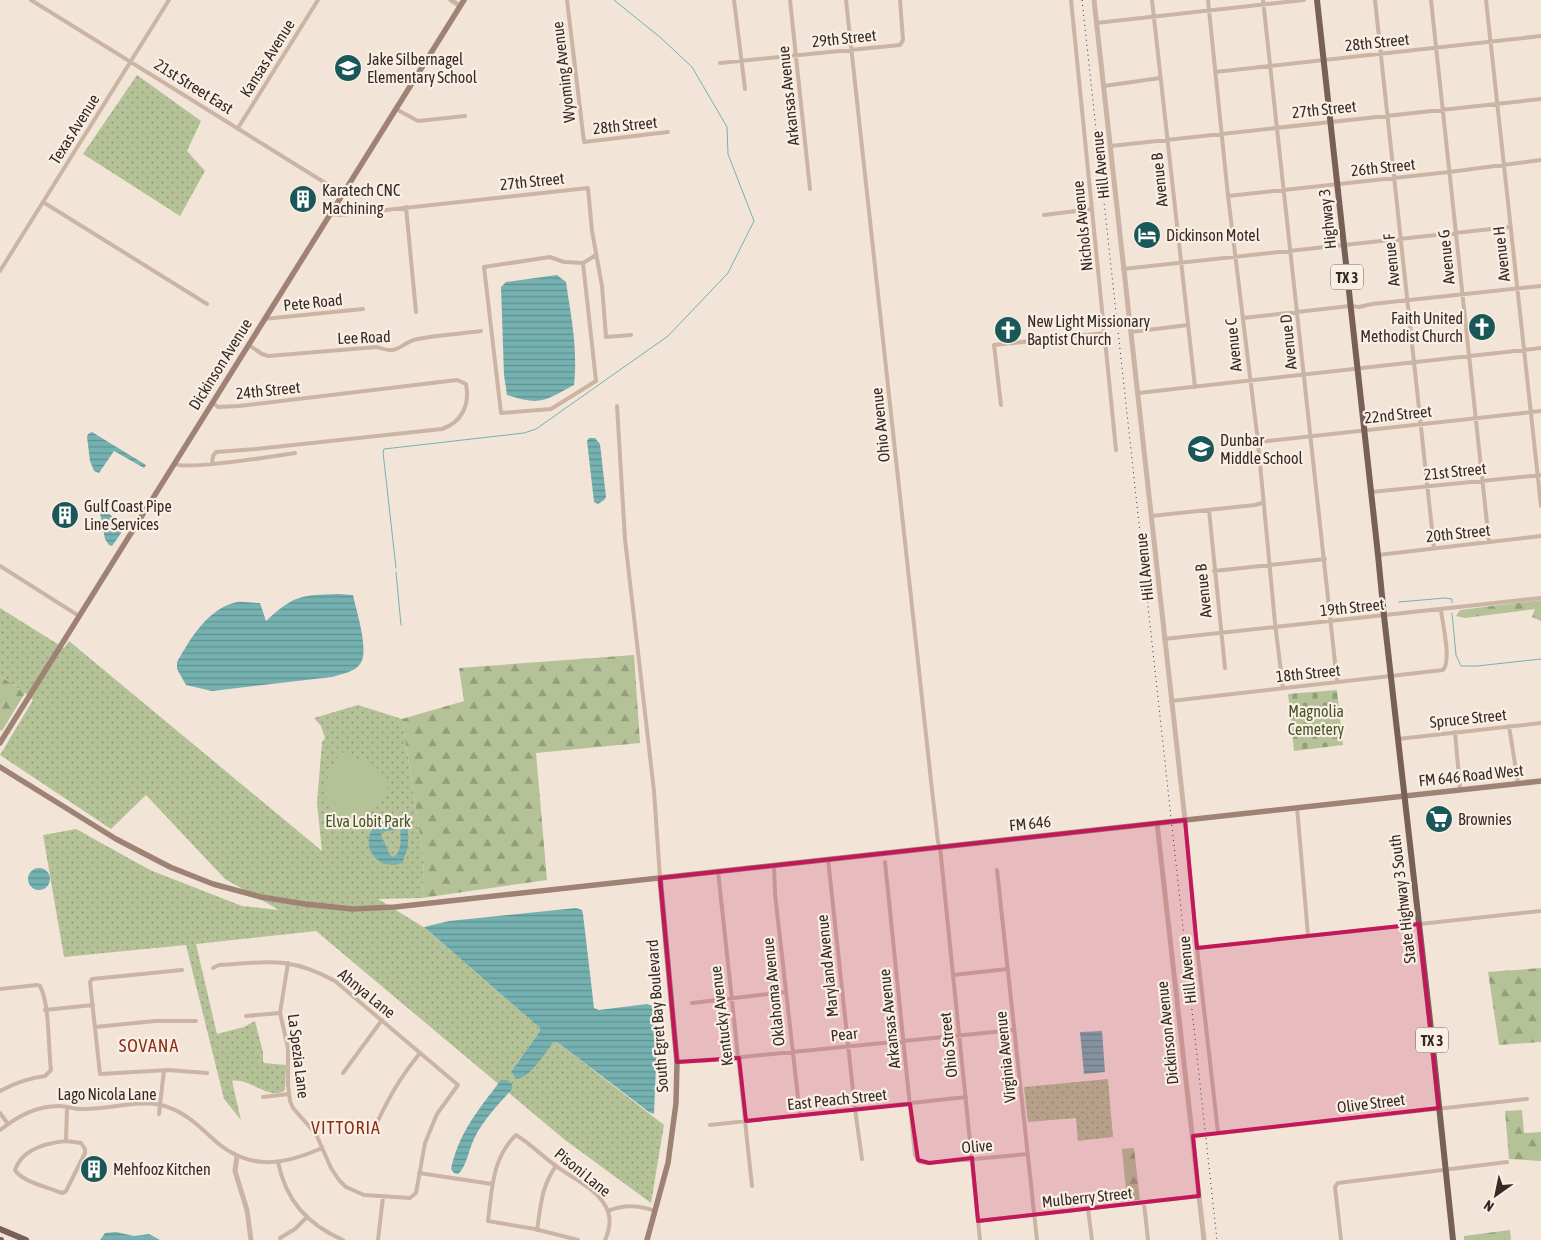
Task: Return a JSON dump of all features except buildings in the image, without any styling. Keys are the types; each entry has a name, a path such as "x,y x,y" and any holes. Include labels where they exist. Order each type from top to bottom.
{"main road":[{"name":"Highway 3","path":"1317,0 1378,554"},
{"name":"Dickinson Avenue","path":"0,743 462,3"},
{"name":"State Highway 3 South","path":"1378,554 1453,1240"},
{"name":"FM 646","path":"0,767 116,839 170,867 213,884 261,896 352,909 395,907 1404,796"},
{"name":"FM 646 Road West","path":"1404,796 1541,781"},
{"name":"South Egret Bay Boulevard","path":"647,1240 668,1163 676,1103 677,1062 660,878"},
{"path":"0,1229 26,1240"}],"street":[{"name":"21st Street East","path":"31,0 343,194"},
{"name":"Texas Avenue","path":"0,271 169,0"},
{"name":"Kansas Avenue","path":"238,128 318,0"},
{"path":"451,0 462,3"},
{"name":"Wyoming Avenue","path":"567,0 584,142"},
{"path":"734,0 745,90"},
{"name":"Arkansas Avenue","path":"790,0 810,189"},
{"name":"Ohio Avenue","path":"846,0 932,790 940,847"},
{"name":"29th Street","path":"720,63 900,45 903,37 900,0"},
{"name":"Nichols Avenue","path":"1071,0 1116,450"},
{"name":"Hill Avenue","path":"1094,0 1218,1132"},
{"name":"Avenue B","path":"1152,0 1195,387"},
{"name":"Avenue C","path":"1208,0 1228,196 1258,442 1262,503 1283,688"},
{"path":"1096,23 1264,2 1304,0"},
{"name":"Avenue F","path":"1375,0 1434,548"},
{"name":"Avenue G","path":"1431,0 1489,542"},
{"name":"Avenue H","path":"1486,0 1541,506"},
{"name":"Avenue D","path":"1264,2 1337,681"},
{"name":"28th Street","path":"1215,72 1541,36"},
{"path":"1104,86 1160,78"},
{"name":"27th Street","path":"1111,146 1330,121 1541,100"},
{"path":"396,109 418,121 465,116"},
{"name":"28th Street","path":"584,142 668,132"},
{"name":"26th Street","path":"1228,196 1541,160"},
{"name":"27th Street","path":"330,214 340,215 588,188 596,255 602,286 606,337 631,335"},
{"path":"43,202 207,304"},
{"path":"406,207 416,312"},
{"path":"1044,215 1092,210"},
{"path":"1124,269 1510,227"},
{"path":"583,263 596,381 552,409 501,413 484,267 550,257 564,262 583,263 596,255"},
{"path":"1243,318 1541,286"},
{"name":"Pete Road","path":"264,320 363,309"},
{"path":"1131,332 1188,325"},
{"name":"Lee Road","path":"249,345 268,356 377,347 387,350 401,348 415,339 481,331"},
{"path":"1001,405 994,345 1105,333"},
{"path":"1138,393 1304,376 1541,348"},
{"name":"24th Street","path":"212,463 216,452 442,429 451,426 459,419 467,403 467,390 466,384 456,380 220,407 213,403"},
{"path":"616,406 625,539 654,792 660,878"},
{"name":"22nd Street","path":"1258,442 1541,411"},
{"path":"175,464 182,466 295,453"},
{"name":"21st Street","path":"1371,492 1539,475"},
{"path":"1151,516 1262,503"},
{"name":"Avenue B","path":"1208,510 1225,668"},
{"name":"20th Street","path":"1378,554 1541,536"},
{"path":"1214,571 1324,559"},
{"path":"0,566 79,616"},
{"name":"19th Street","path":"1164,638 1541,598"},
{"name":"18th Street","path":"1171,701 1337,681 1439,672 1446,667 1447,657 1440,610"},
{"path":"1226,688 1227,694"},
{"name":"Spruce Street","path":"1398,739 1541,723"},
{"path":"1510,726 1518,783"},
{"path":"1455,732 1460,790"},
{"path":"1297,807 1308,935"},
{"name":"Dickinson Avenue","path":"1157,823 1204,1240"},
{"name":"Ohio Street","path":"940,847 980,1240"},
{"name":"Maryland Avenue","path":"828,859 862,1159"},
{"name":"Arkansas Avenue","path":"885,862 915,1156 920,1162 929,1163"},
{"name":"Oklahoma Avenue","path":"774,865 775,894 800,1115"},
{"name":"Virginia Avenue","path":"996,870 1037,1240"},
{"name":"Kentucky Avenue","path":"718,871 752,1186"},
{"path":"1197,948 1541,911"},
{"name":"Ahnya Lane","path":"214,968 219,965 261,962 288,963 317,971 335,981 458,1085 437,1114 425,1143 419,1173"},
{"name":"La Spezia Lane","path":"288,963 280,1013 288,1048 288,1085 293,1108 316,1134 331,1168 339,1180 346,1186 364,1195 407,1199 416,1193 419,1173"},
{"path":"953,975 1008,969"},
{"path":"182,970 92,979 90,982 100,1074 164,1070 207,1073"},
{"path":"0,989 40,986 43,992 51,1070 46,1076 12,1084 0,1091"},
{"path":"692,1003 786,992"},
{"path":"45,1010 93,1005"},
{"path":"246,1016 280,1013"},
{"path":"343,1073 382,1020"},
{"path":"95,1027 155,1021 196,1021"},
{"name":"Pear","path":"677,1062 738,1058 1014,1030"},
{"path":"376,1126 391,1092 420,1053"},
{"path":"159,1114 164,1070"},
{"path":"263,1097 289,1094"},
{"name":"East Peach Street","path":"710,1125 966,1098"},
{"name":"Olive Street","path":"1193,1136 1528,1099"},
{"name":"Lago Nicola Lane","path":"0,1130 14,1119 34,1109 59,1106 83,1110 125,1105 161,1105 188,1117 216,1142 237,1156 258,1162 278,1162 302,1157 322,1148"},
{"path":"66,1141 67,1107"},
{"path":"0,1114 8,1124"},
{"name":"Pisoni Lane","path":"492,1184 501,1156 509,1142 516,1135 604,1202 608,1210 610,1222 605,1240"},
{"path":"66,1141 81,1143 85,1148 85,1153 66,1191 59,1192 22,1178 15,1170 21,1158 34,1149 49,1143 66,1141"},
{"name":"Olive","path":"929,1163 1028,1154"},
{"path":"237,1156 235,1171 247,1210 250,1240"},
{"path":"278,1162 284,1186 300,1211 316,1225 343,1240"},
{"path":"1340,1240 1335,1187 1337,1184 1348,1181 1404,1176 1507,1162"},
{"path":"537,1230 544,1188 548,1177 556,1166"},
{"path":"419,1173 492,1184 488,1221 578,1240"},
{"name":"Mulberry Street","path":"978,1221 1199,1196"},
{"path":"378,1240 382,1197"},
{"path":"1144,1203 1148,1240"},
{"path":"608,1210 627,1205 655,1211"},
{"path":"1088,1208 1092,1240"},
{"path":"280,1238 296,1229 307,1217"}],"highlighted area":[{"path":"1185,820 1197,948 1419,924 1439,1108 1193,1136 1199,1196 978,1221 972,1158 929,1163 918,1160 910,1104 746,1121 739,1058 677,1062 660,878"}],"green space":[{"path":"137,75 201,121 187,151 205,171 180,216 83,154"},
{"path":"1541,600 1541,621 1532,617 1535,609 1465,618 1456,616 1460,610"},
{"name":"Elva Lobit Park","path":"0,608 64,648 69,641 322,851 317,803 322,742 325,738 321,726 314,718 358,705 402,719 424,861 422,898 378,899 425,928 540,1028 540,1031 511,1072 516,1079 553,1043 557,1042 664,1125 651,1203 565,1140 316,931 196,944 217,1034 244,1027 255,1021 264,1063 286,1065 285,1090 279,1093 266,1091 245,1082 232,1081 241,1120 224,1099 186,945 64,957 43,835 76,829 150,870 242,906 279,910 225,879 146,795 111,829 0,755 33,700 0,676"},
{"path":"634,655 640,743 536,753 547,880 422,898 424,861 402,719 464,701 459,668"},
{"path":"0,676 25,693 2,731 0,730"},
{"name":"Magnolia Cemetery","path":"1337,690 1343,745 1294,751 1288,694"},
{"path":"342,752 364,762 387,781 388,788 355,828 343,821 335,813 329,804 326,794 329,773 334,762"},
{"path":"1541,968 1541,1042 1499,1045 1488,972"},
{"path":"1108,1079 1113,1137 1078,1141 1076,1118 1028,1122 1024,1087"},
{"path":"1522,1110 1524,1133 1541,1132 1541,1161 1509,1159 1505,1111"},
{"path":"1134,1148 1140,1200 1127,1201 1122,1149"},
{"path":"1510,1230 1511,1240 1464,1240 1464,1236"}],"water":[{"path":"557,275 566,282 572,320 575,345 574,385 542,400 528,400 507,395 504,375 501,287 506,282"},
{"path":"92,432 146,465 144,468 114,451 99,473 94,471 90,461 87,437"},
{"path":"589,438 595,438 600,444 606,497 598,504 594,502 587,441"},
{"path":"99,507 126,526 112,546 105,539"},
{"path":"338,594 353,595 363,641 363,658 358,667 351,671 332,677 212,691 186,685 177,669 177,662 194,634 217,611 226,606 237,602 260,603 266,621 291,601 299,598"},
{"path":"388,818 392,818 399,823 406,823 408,827 408,847 402,863 391,865 381,862 374,857 370,849 369,840 371,832 377,824","holes":["400,829 401,841 398,852 393,857 390,855 381,835 382,832"]},
{"path":"39,868 47,871 50,879 47,887 39,890 31,887 28,879 31,871"},
{"path":"576,908 582,910 583,914 594,1008 599,1010 647,1004 653,1006 657,1043 654,1114 557,1042 553,1043 526,1075 516,1079 511,1072 540,1031 540,1028 424,927 449,921"},
{"path":"1102,1031 1105,1072 1084,1074 1080,1032"},
{"path":"501,1080 507,1080 512,1084 512,1089 482,1125 461,1171 458,1174 454,1173 451,1169 465,1132"},
{"path":"116,1232 134,1236 149,1234 160,1240 100,1240 105,1233"}],"waterway":[{"path":"396,568 384,449 524,433 536,429 668,336 728,273 754,221 728,154 727,127 692,67 661,38 614,0"},
{"path":"396,572 401,625"},
{"path":"1399,602 1445,598 1452,599 1452,603"},
{"path":"1452,613 1456,655 1461,666 1541,659"}],"railway":[{"path":"1082,0 1217,1240"}],"place":[{"name":"Jake Silbernagel Elementary School","path":"348,68"},
{"name":"Karatech CNC Machining","path":"303,199"},
{"name":"Dickinson Motel","path":"1147,235"},
{"name":"Faith United Methodist Church","path":"1482,327"},
{"name":"New Light Missionary Baptist Church","path":"1008,330"},
{"name":"Dunbar Middle School","path":"1201,449"},
{"name":"Gulf Coast Pipe Line Services","path":"65,515"},
{"name":"Brownies","path":"1439,819"},
{"name":"Mehfooz Kitchen","path":"94,1169"}],"district":[{"name":"SOVANA","path":"149,1045"},
{"name":"VITTORIA","path":"346,1127"}]}
